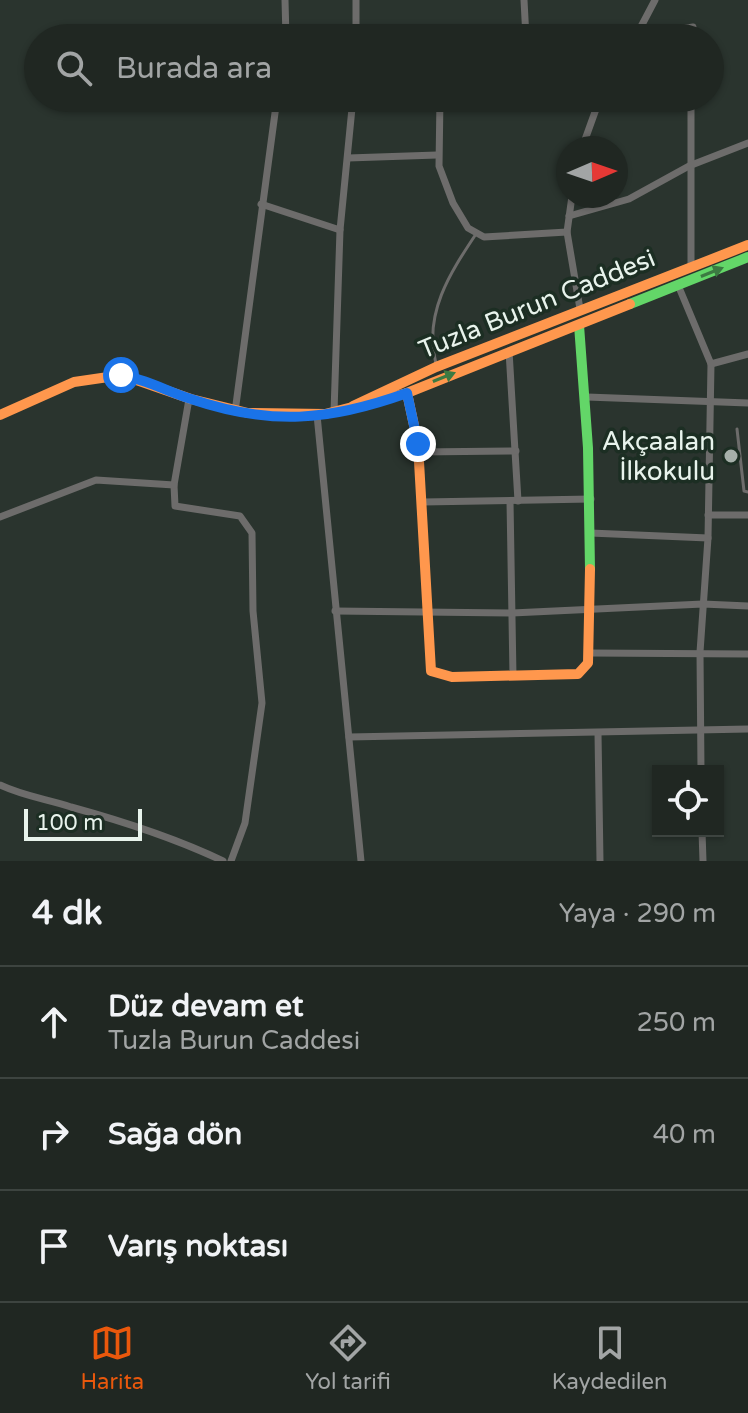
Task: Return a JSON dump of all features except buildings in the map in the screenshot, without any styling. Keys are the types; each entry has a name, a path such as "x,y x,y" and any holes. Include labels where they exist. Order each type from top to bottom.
{"main road":[{"name":"Tuzla Burun Caddesi","path":"339,412 436,367 748,245"},
{"name":"Tuzla Burun Caddesi","path":"0,415 69,385 105,376 131,376 189,399 270,418 339,412 407,393 748,257"},
{"path":"407,393 419,452 430,609 428,656 434,674 578,674 588,663 589,653 591,499 587,397 579,325"}],"street":[{"path":"285,0 286,24"},
{"path":"356,0 356,24"},
{"path":"524,0 525,24"},
{"path":"642,24 655,0"},
{"path":"235,412 275,112"},
{"path":"339,412 340,230 352,112"},
{"path":"439,112 437,155 441,177 453,203 476,234 493,237 567,232"},
{"path":"586,136 595,112"},
{"path":"691,112 691,267"},
{"path":"569,216 629,199 689,166 748,143"},
{"path":"348,158 437,155"},
{"path":"261,204 340,230"},
{"path":"570,208 567,232 580,309"},
{"path":"678,285 711,364 708,538 700,652 701,765"},
{"path":"509,351 516,451 513,676"},
{"path":"711,364 748,354"},
{"path":"587,397 748,403"},
{"path":"189,399 174,485 175,506 240,516 252,533 253,611 262,703 245,823 231,861"},
{"path":"317,415 361,861"},
{"path":"419,452 516,451"},
{"path":"0,517 96,480 174,485"},
{"path":"423,502 591,499"},
{"path":"708,515 748,515"},
{"path":"590,533 708,538"},
{"path":"335,611 430,609 512,613 703,604 748,606"},
{"path":"589,653 748,654"},
{"path":"349,737 748,729"},
{"path":"598,733 600,861"},
{"path":"0,785 22,796 71,807 191,845 223,861"},
{"path":"702,837 703,861"}],"lane":[{"path":"436,367 434,328 443,284 476,234"},
{"path":"737,429 744,491 748,492"}],"traffic: fast":[{"path":"630,304 748,257"},
{"path":"579,325 588,448 590,569"}],"traffic: slow":[{"path":"353,406 436,367 748,245"},
{"path":"0,415 74,382 122,375 191,399 248,413 325,414 407,393 630,304"},
{"path":"407,393 418,444 431,671 452,677 578,674 588,663 590,569"}],"place":[{"name":"Akçaalan İlkokulu","path":"731,456"}],"route":[{"path":"121,375 189,399 263,418 344,411 407,393 418,444"}]}
